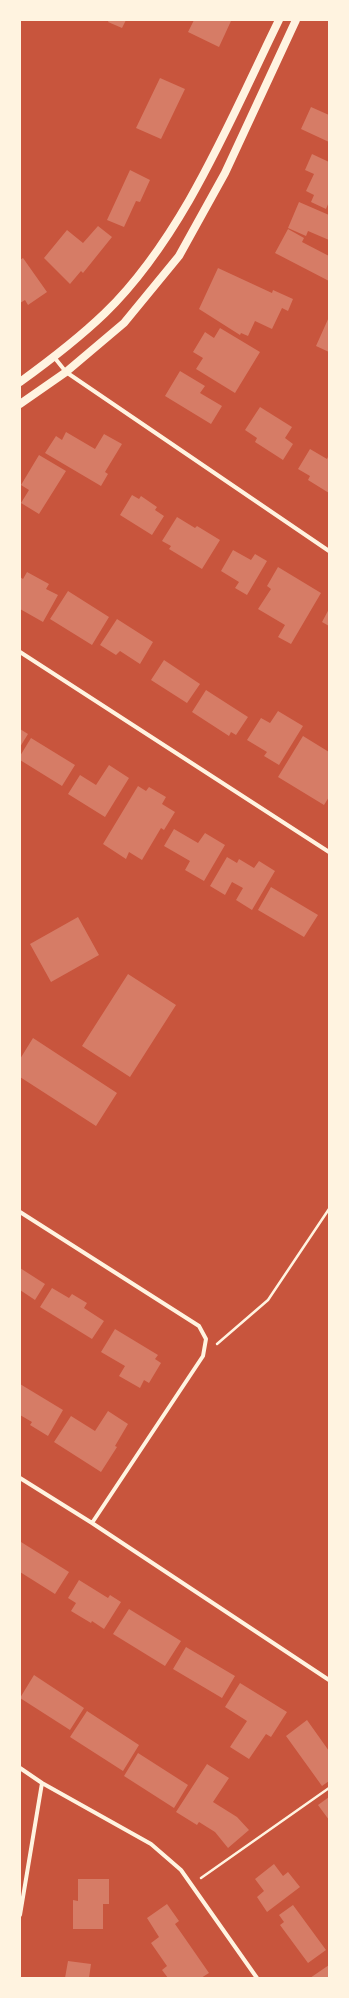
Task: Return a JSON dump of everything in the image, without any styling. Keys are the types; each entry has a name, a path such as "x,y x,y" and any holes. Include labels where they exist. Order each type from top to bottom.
{"main road":[{"path":"20,382 54,357 105,313 162,244 205,172 279,20"},
{"path":"20,404 66,372 124,323 179,256 225,173 296,20"}],"street":[{"path":"54,357 66,372 329,551"},
{"path":"20,652 329,852"},
{"path":"20,1212 199,1326 206,1339 203,1356 92,1523"},
{"path":"20,1478 92,1523 329,1680"},
{"path":"20,1768 42,1783 151,1844 181,1870 257,1978"},
{"path":"20,1915 42,1783"}],"path":[{"path":"203,1356 268,1300 329,1209"},
{"path":"192,1884 329,1788"}],"building":[{"path":"109,20 126,20 122,28 108,22"},
{"path":"194,20 231,21 219,47 188,32"},
{"path":"160,78 185,89 161,139 136,128"},
{"path":"311,107 329,115 329,142 301,129"},
{"path":"312,154 329,162 329,202 326,209 311,202 314,195 306,191 314,174 305,170"},
{"path":"130,170 150,180 140,202 136,201 124,227 107,220"},
{"path":"299,202 329,215 329,240 308,231 306,236 288,228"},
{"path":"98,226 112,237 83,273 81,271 70,284 44,258 67,230 83,243"},
{"path":"288,229 304,238 302,242 329,256 329,281 275,253"},
{"path":"23,258 47,292 28,305 25,300 20,303 20,260"},
{"path":"218,268 272,293 273,290 293,299 288,311 282,308 272,329 255,321 248,336 241,333 240,335 199,309"},
{"path":"329,317 329,352 316,346"},
{"path":"220,328 260,352 235,393 196,369 203,358 193,352 205,332 214,338"},
{"path":"180,371 205,386 200,393 222,406 211,424 165,396"},
{"path":"260,407 292,427 285,438 293,444 283,460 255,442 257,438 245,430"},
{"path":"66,432 95,449 104,434 122,444 105,472 108,474 101,486 45,453 56,436 62,440"},
{"path":"310,449 327,459 329,455 329,493 308,480 310,476 298,469"},
{"path":"39,455 66,471 39,514 21,503 29,490 21,485"},
{"path":"132,495 139,499 141,496 157,507 155,510 164,516 152,535 120,515"},
{"path":"177,517 195,528 197,526 220,540 202,569 169,549 171,546 162,541"},
{"path":"233,550 251,560 255,554 267,561 247,595 235,588 239,582 221,571"},
{"path":"278,567 321,593 291,644 278,637 285,625 258,609 271,589 267,586"},
{"path":"27,572 49,584 46,589 58,595 43,622 20,609 20,577 23,579"},
{"path":"68,591 109,617 92,645 50,619"},
{"path":"329,609 329,626 322,622"},
{"path":"117,619 153,642 140,664 120,651 116,655 100,645"},
{"path":"164,660 200,684 187,703 151,680"},
{"path":"206,690 248,717 236,735 231,732 229,736 192,712"},
{"path":"278,711 303,726 279,765 264,756 267,752 247,740 261,718 270,723"},
{"path":"20,729 28,734 20,747"},
{"path":"303,736 329,752 329,797 324,805 278,777"},
{"path":"31,738 75,765 62,786 20,760 20,756"},
{"path":"109,765 129,778 105,817 68,794 80,775 96,785"},
{"path":"138,786 146,791 149,787 166,797 162,804 175,812 164,830 161,828 142,860 129,852 126,859 103,844"},
{"path":"174,829 198,843 205,833 225,845 204,881 185,870 190,861 164,846"},
{"path":"227,857 237,863 239,859 254,868 259,861 275,871 252,910 236,900 243,888 232,882 225,895 210,886"},
{"path":"271,887 318,915 304,937 258,910"},
{"path":"78,917 99,955 51,982 30,944"},
{"path":"128,974 176,1005 130,1077 82,1046"},
{"path":"33,1038 117,1093 96,1126 20,1077 20,1059"},
{"path":"20,1268 45,1284 35,1300 20,1290"},
{"path":"52,1288 69,1298 72,1294 87,1303 84,1308 104,1321 92,1339 40,1307"},
{"path":"115,1329 158,1355 155,1359 161,1363 149,1383 144,1380 140,1388 119,1376 125,1366 101,1352"},
{"path":"20,1384 63,1410 48,1436 30,1425 32,1422 20,1415"},
{"path":"108,1411 128,1424 115,1446 117,1447 101,1472 54,1442 71,1416 95,1431"},
{"path":"21,1542 69,1572 55,1594 20,1572"},
{"path":"79,1580 108,1598 110,1595 121,1602 104,1629 92,1621 91,1623 71,1611 76,1603 68,1598"},
{"path":"129,1609 181,1641 165,1666 113,1634"},
{"path":"186,1647 235,1676 222,1698 173,1669"},
{"path":"34,1675 84,1708 70,1730 20,1698"},
{"path":"240,1683 287,1712 271,1737 266,1734 249,1759 230,1747 247,1721 225,1707"},
{"path":"87,1711 139,1745 123,1771 70,1737"},
{"path":"307,1720 329,1751 329,1781 322,1786 286,1736"},
{"path":"138,1753 188,1785 174,1808 124,1776"},
{"path":"207,1764 229,1778 213,1802 237,1817 249,1830 228,1848 215,1832 199,1822 197,1825 176,1812"},
{"path":"329,1797 329,1820 318,1805"},
{"path":"274,1864 283,1876 288,1872 300,1887 267,1912 257,1897 264,1891 255,1879"},
{"path":"78,1879 109,1879 109,1904 103,1904 103,1929 73,1929 73,1900 78,1901"},
{"path":"167,1904 179,1921 175,1924 209,1973 201,1978 168,1978 162,1970 167,1966 151,1943 159,1937 147,1918"},
{"path":"293,1905 326,1950 308,1963 280,1925 284,1922 279,1915"},
{"path":"68,1961 91,1964 89,1978 65,1978"},
{"path":"329,1965 329,1978 310,1978"}]}
